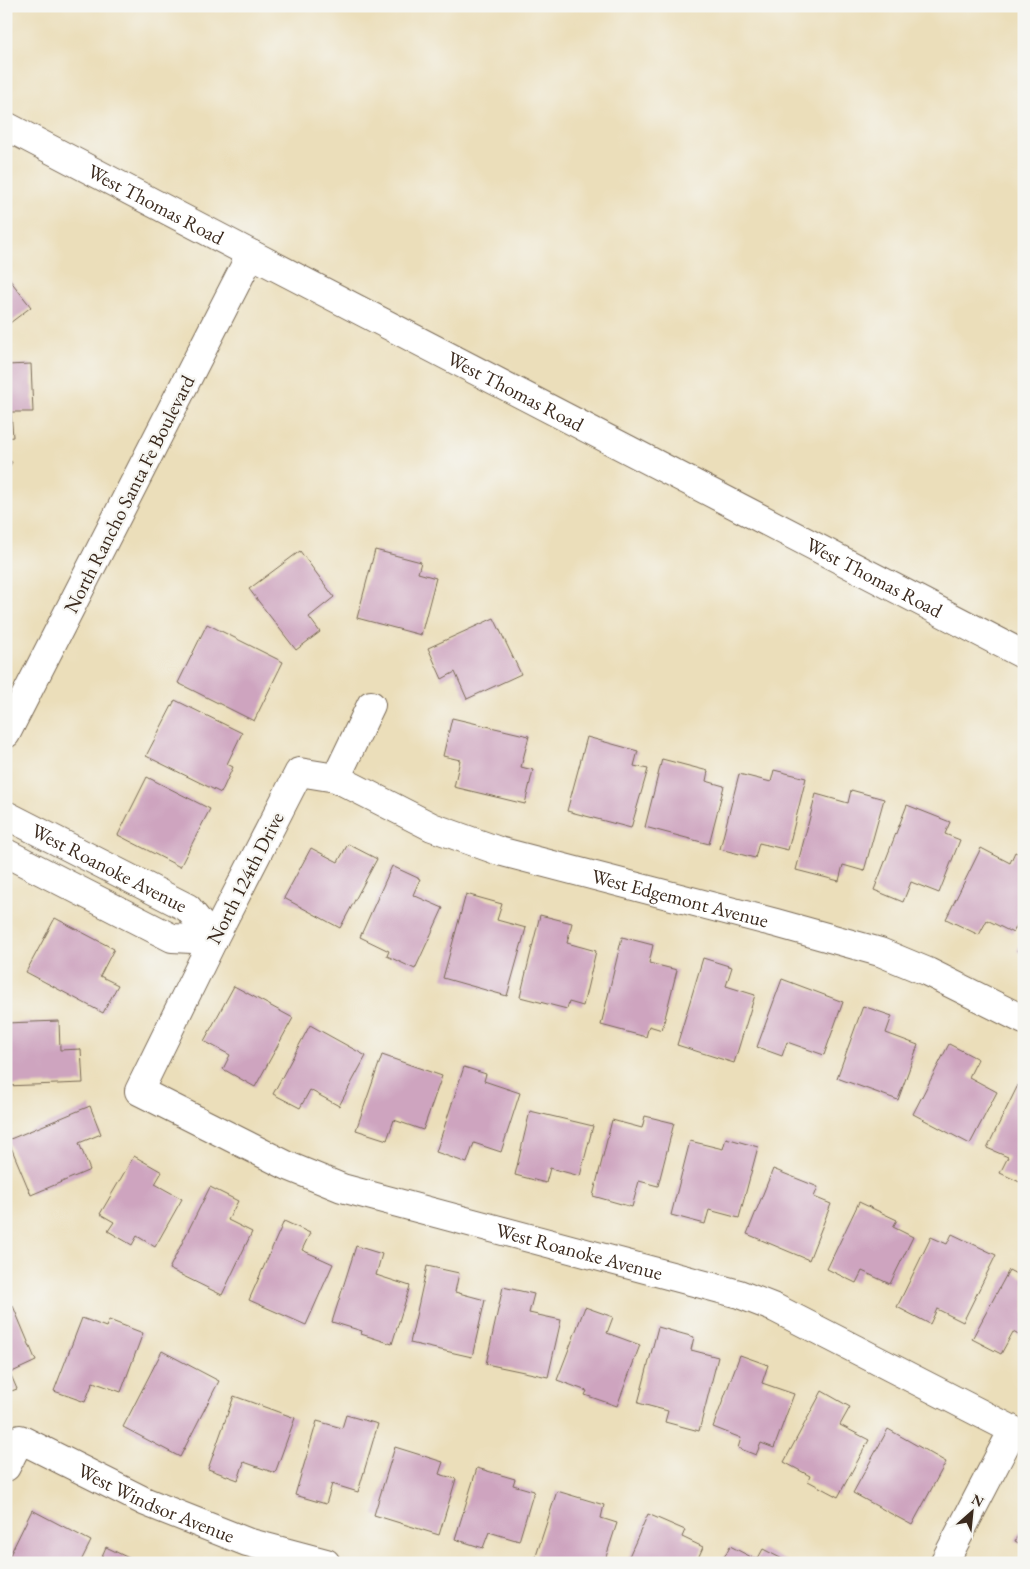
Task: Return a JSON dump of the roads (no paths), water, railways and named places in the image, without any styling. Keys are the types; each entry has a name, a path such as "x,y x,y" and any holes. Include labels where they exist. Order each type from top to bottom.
{"street":[{"name":"West Thomas Road","path":"6,126 1024,655"},
{"name":"North Rancho Santa Fe Boulevard","path":"6,734 251,254"},
{"path":"336,778 371,705"},
{"name":"North 124th Drive","path":"139,1091 298,772 336,778"},
{"name":"West Edgemont Avenue","path":"336,778 432,827 499,851 880,952 928,972 1024,1020"},
{"name":"West Roanoke Avenue","path":"6,815 188,908 213,940"},
{"name":"West Roanoke Avenue","path":"6,853 172,938 213,940"},
{"name":"West Roanoke Avenue","path":"139,1091 288,1166 342,1188 739,1294 775,1308 1013,1430 944,1563"},
{"name":"West Windsor Avenue","path":"6,1468 20,1440 146,1502 247,1542 326,1563"}]}
